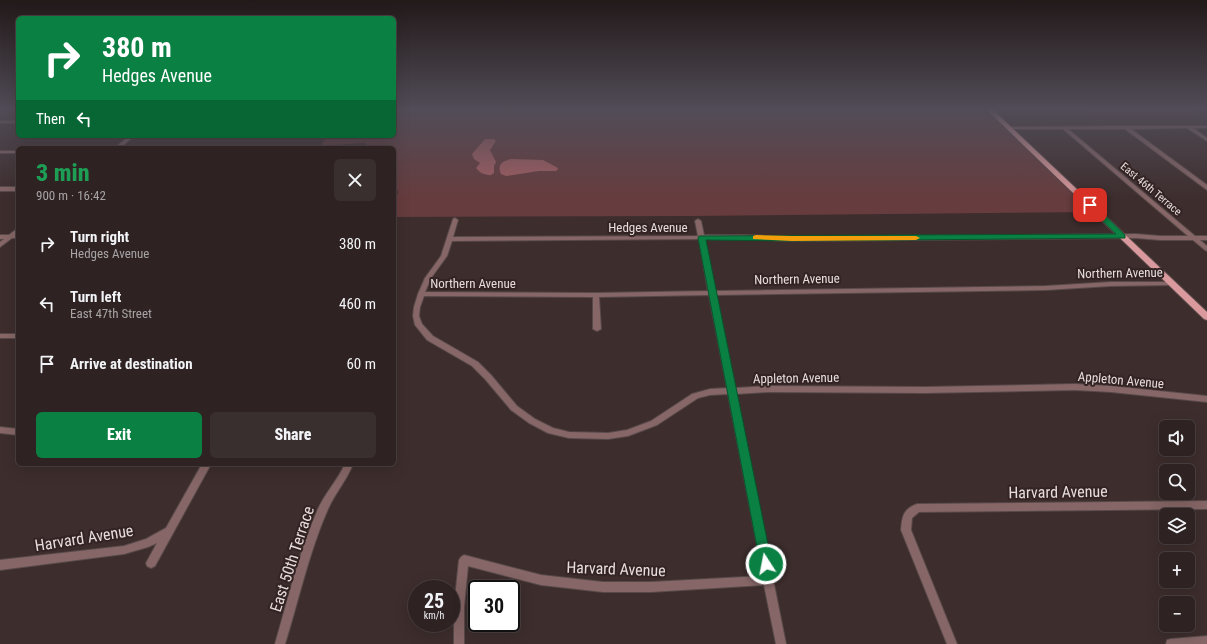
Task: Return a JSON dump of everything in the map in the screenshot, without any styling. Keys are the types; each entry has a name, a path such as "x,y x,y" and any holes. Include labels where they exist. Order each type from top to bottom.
{"main road":[{"path":"1021,139 1207,317"}],"street":[{"path":"120,146 128,139"},
{"name":"East 46th Terrace","path":"1077,139 1207,249"},
{"path":"1142,139 1207,188"},
{"path":"0,152 16,152"},
{"path":"0,189 16,189"},
{"path":"421,294 428,278 444,256 455,220"},
{"path":"698,221 781,644"},
{"path":"0,245 16,232"},
{"path":"0,237 16,236"},
{"name":"Hedges Avenue","path":"450,239 800,239 1122,236 1207,238"},
{"name":"Northern Avenue","path":"421,294 596,295 1046,288 1111,284 1172,284"},
{"name":"Appleton Avenue","path":"421,294 416,316 419,325 430,338 475,364 488,376 514,408 532,421 551,431 584,437 628,433 654,423 695,396 710,392 768,389 925,390 1075,388 1207,399"},
{"path":"596,295 597,329"},
{"path":"0,336 16,336"},
{"path":"0,430 16,432"},
{"path":"151,563 206,466"},
{"name":"East 50th Terrace","path":"280,644 324,507 346,474 348,466"},
{"name":"Harvard Avenue","path":"952,644 906,530 906,516 917,508 1207,505"},
{"name":"Harvard Avenue","path":"0,565 124,550 148,543 170,531"},
{"name":"Harvard Avenue","path":"459,644 459,607 464,560 541,580 604,587 651,587 769,580"},
{"path":"1172,644 1207,640"}],"shaded area":[{"path":"325,139 1017,139 1092,212 396,217 396,198 398,192 396,187 396,146 368,146 364,143 321,146"},
{"path":"485,139 494,139 496,141 490,150 496,162 494,166 494,173 491,175 484,174 478,170 476,168 480,163 474,159 472,154"},
{"path":"511,159 543,160 558,169 556,171 539,171 506,176 501,174 501,164"}],"slow traffic":[{"path":"756,237 792,239 916,238"}],"route":[{"path":"766,564 728,377 702,238 744,237 792,239 1122,236 1090,205"}]}
